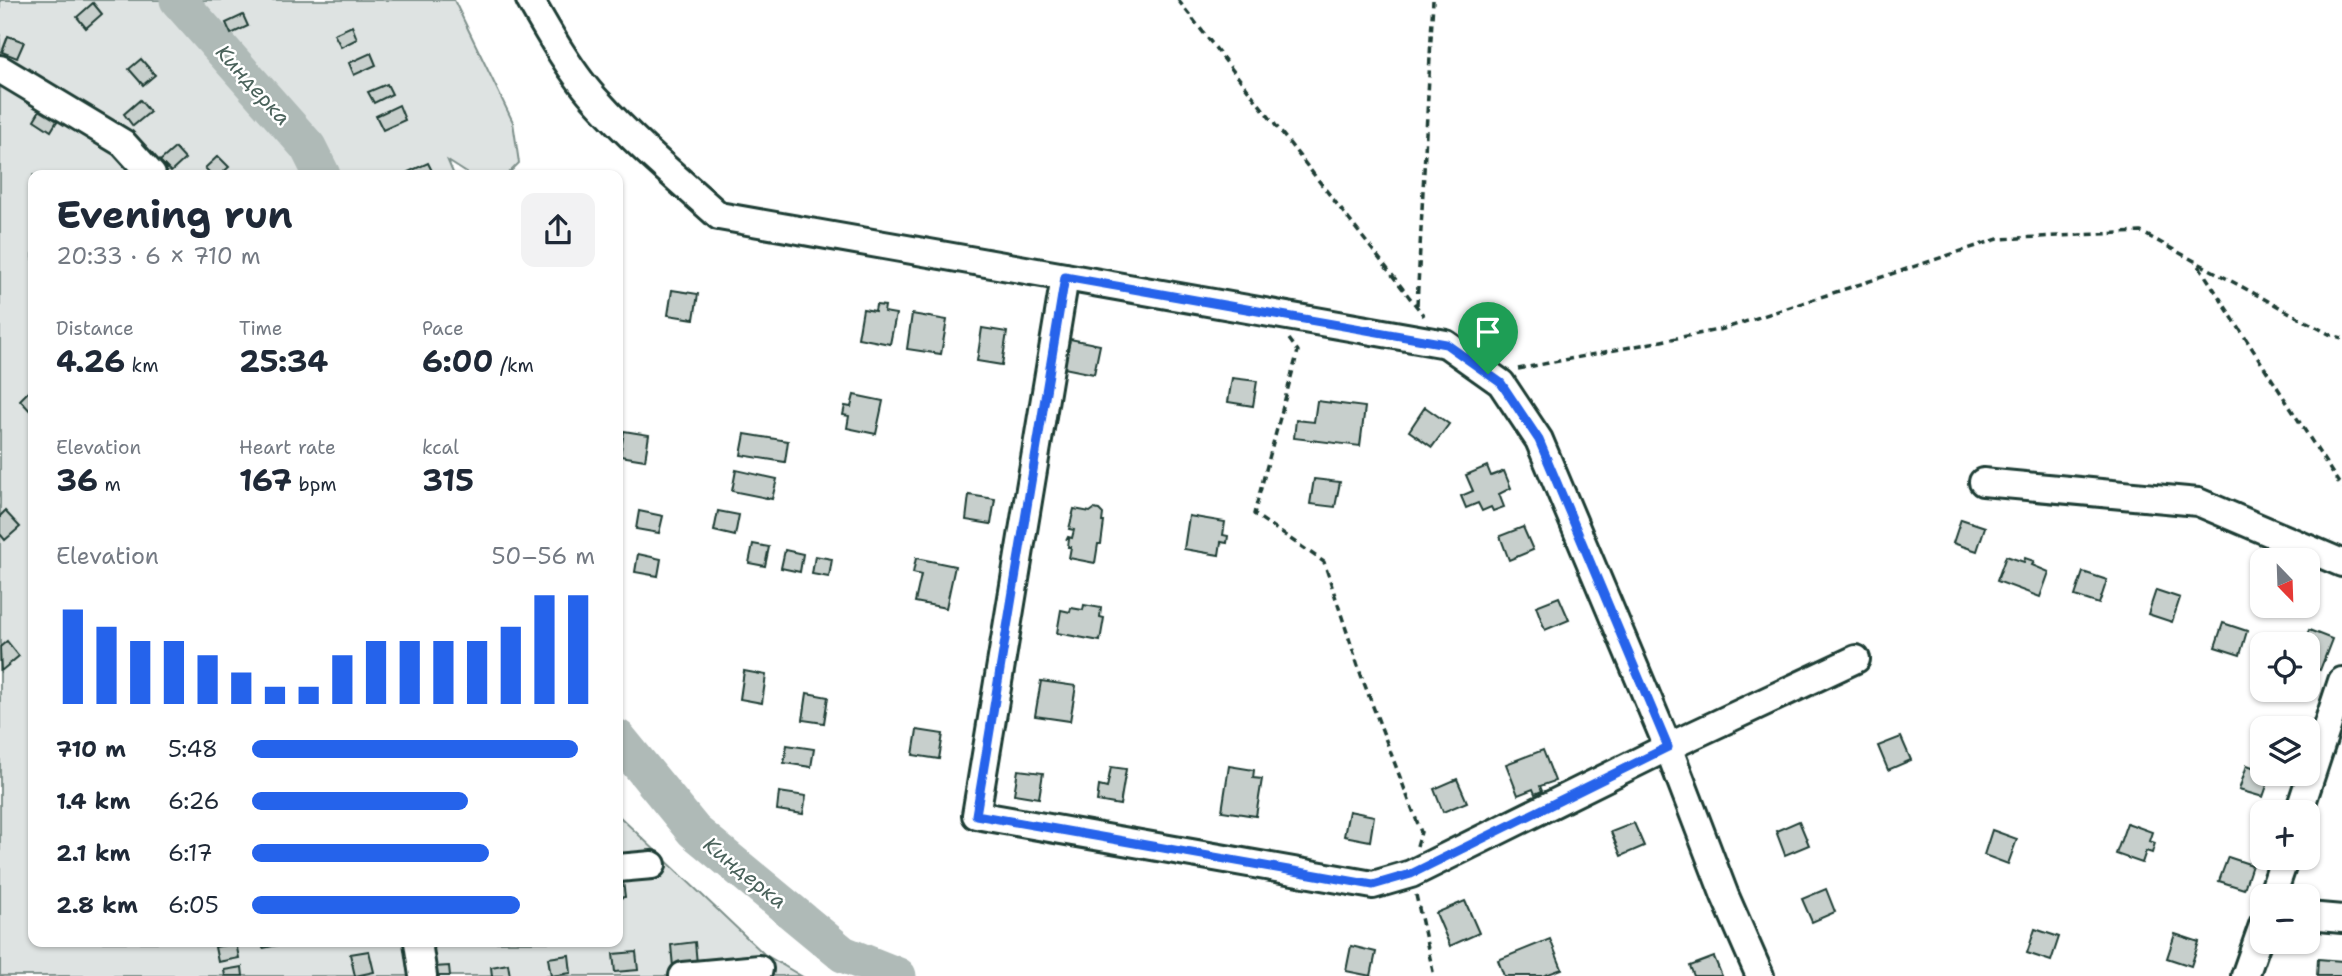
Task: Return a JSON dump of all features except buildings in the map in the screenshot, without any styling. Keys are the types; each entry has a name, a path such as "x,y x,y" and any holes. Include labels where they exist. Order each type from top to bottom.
{"street":[{"path":"530,0 548,32 596,100 638,143 719,216 1446,344 1501,383 1539,440 1668,747 1725,895 1760,976"},
{"path":"0,69 123,143 147,170"},
{"path":"1065,277 976,815 1373,885 1411,874 1668,747 1856,659"},
{"path":"1983,482 2198,502 2342,563"},
{"path":"2304,800 2342,681"},
{"path":"623,868 652,865"},
{"path":"2320,917 2342,919"},
{"path":"419,947 422,976"},
{"path":"2245,976 2253,954"},
{"path":"683,976 759,969"}],"path":[{"path":"1178,0 1446,344"},
{"path":"1417,307 1433,0"},
{"path":"1488,374 1723,330 1998,239 2141,232 2329,334 2342,338"},
{"path":"2197,263 2342,488"},
{"path":"1268,313 1298,351 1254,514 1324,562 1361,675 1421,832 1411,874 1434,976"}],"shaded area":[{"path":"0,0 454,0 513,122 519,163 512,170 462,170 448,161 452,170 28,170 28,947 623,947 623,820 764,954 801,976 0,976"}],"waterway":[{"name":"Киндерка","path":"178,0 308,147 320,170"},
{"name":"Киндерка","path":"623,744 694,831 843,954 898,976"}],"route":[{"path":"1065,277 1446,344 1488,374 1501,383 1539,440 1668,747 1411,874 1373,885 976,815 1065,277"}]}
